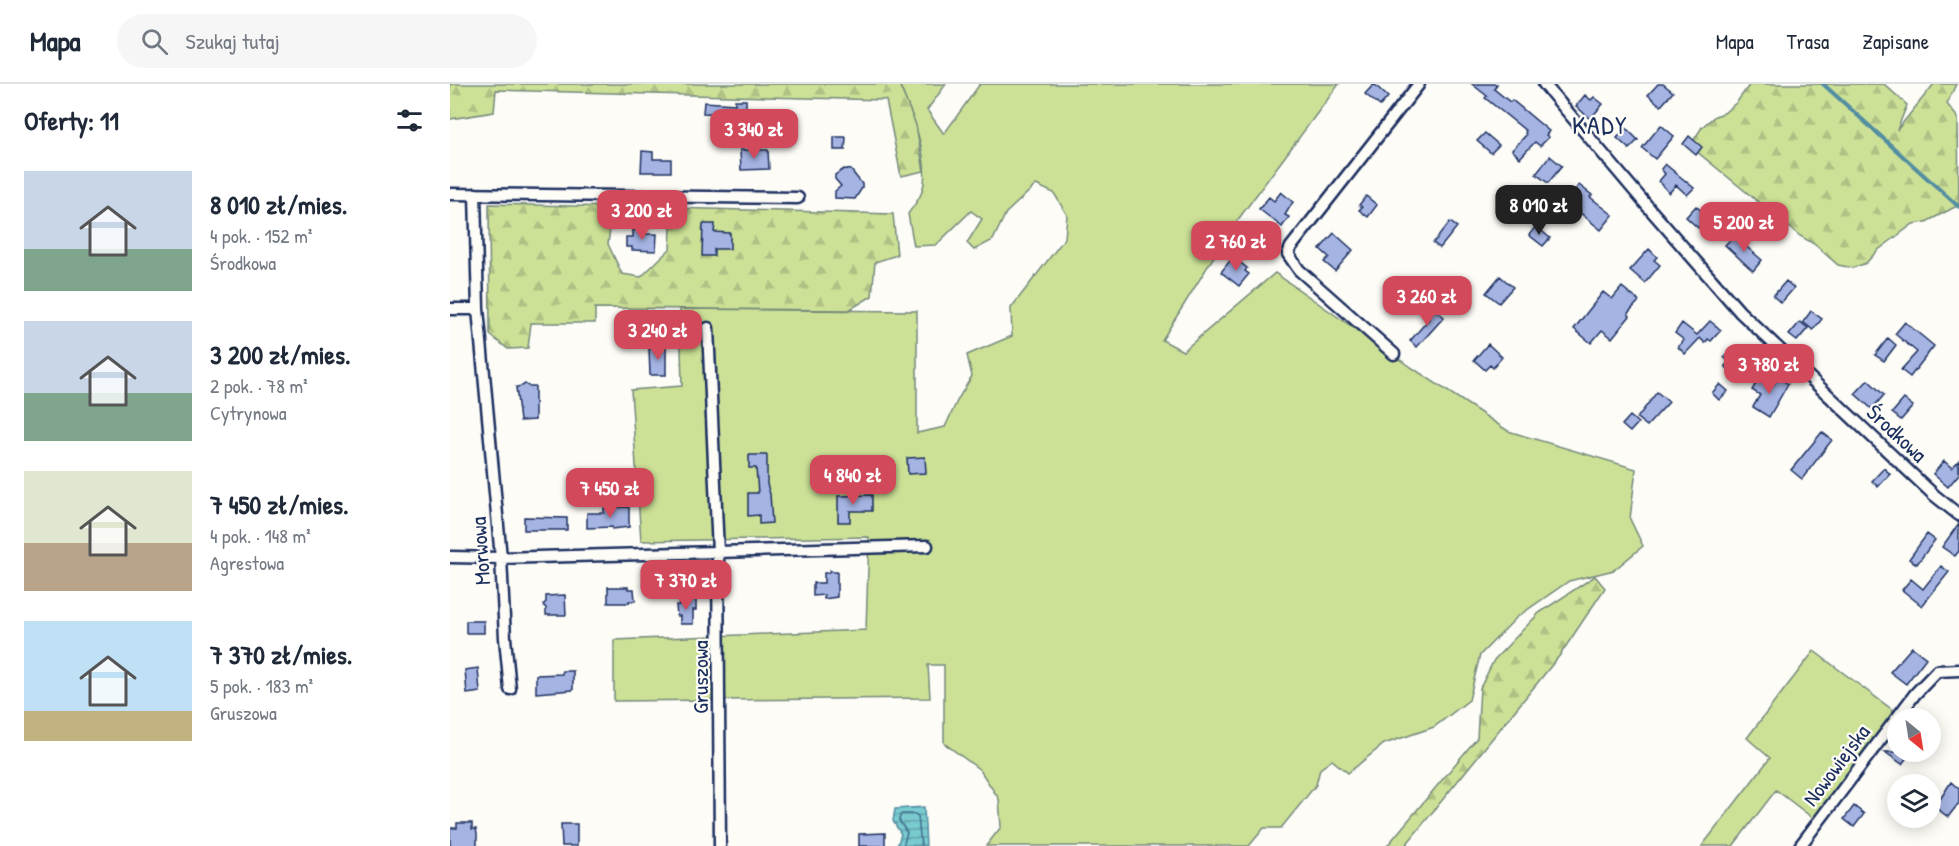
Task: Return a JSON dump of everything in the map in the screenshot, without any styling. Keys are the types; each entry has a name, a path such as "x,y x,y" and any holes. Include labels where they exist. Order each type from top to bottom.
{"street":[{"path":"1394,354 1299,270 1288,254 1291,247 1419,84"},
{"name":"Środkowa","path":"1544,84 1740,312 1934,495 1959,514"},
{"path":"450,194 798,198"},
{"name":"Morwowa","path":"475,194 478,309 501,558 510,689"},
{"path":"450,309 478,309"},
{"name":"Gruszowa","path":"708,328 718,552 720,846"},
{"path":"450,557 501,558 927,546"},
{"name":"Nowowiejska","path":"1800,846 1915,694 1937,671 1959,670"}],"green space":[{"path":"450,84 899,84 916,125 924,171 901,176 886,100 496,90 494,112 450,119"},
{"path":"899,84 946,84 927,110 944,134 980,84 1339,84 1231,229 1162,340 1183,351 1275,273 1385,350 1508,431 1636,469 1630,519 1643,546 1614,570 1569,581 1517,617 1480,655 1469,700 1434,727 1384,744 1348,773 1332,760 1320,769 1316,785 1281,828 1264,828 1249,846 986,846 1001,827 999,799 980,770 944,743 944,665 928,665 930,698 614,701 614,640 866,630 869,537 641,541 631,390 682,386 680,309 917,311 917,433 945,427 972,376 967,355 1012,336 1011,308 1065,238 1067,215 1054,193 1036,185 1006,213 993,240 974,250 967,243 982,219 971,211 936,245 914,246 908,214 921,194 924,169 919,139"},
{"path":"1750,84 1884,84 1907,105 1897,130 1934,84 1956,84 1947,104 1958,118 1959,205 1926,222 1913,224 1877,251 1866,263 1853,268 1838,265 1690,146 1702,127 1737,102"},
{"path":"489,204 613,207 608,244 622,274 641,277 670,249 672,208 893,214 897,255 875,262 872,296 849,310 595,308 595,323 531,323 528,348 508,349 490,335"},
{"path":"1595,576 1605,588 1560,655 1405,846 1387,846 1477,738 1480,688 1494,660 1539,613"},
{"path":"1814,651 1890,708 1887,708 1887,720 1814,819 1776,790 1733,846 1702,846 1770,758 1747,738"}],"water":[{"path":"924,807 926,846 897,846 901,834 893,821 895,809"}],"building":[{"path":"1374,84 1388,97 1380,106 1365,94"},
{"path":"1472,84 1497,84 1494,89 1510,102 1512,100 1549,131 1546,135 1549,137 1540,146 1535,142 1520,158 1512,150 1526,135 1526,131 1485,98 1487,96"},
{"path":"1658,84 1663,84 1673,92 1661,106 1648,95"},
{"path":"1585,95 1591,100 1594,97 1603,104 1590,119 1576,106"},
{"path":"735,100 746,100 746,115 703,113 704,102 735,104"},
{"path":"1661,125 1674,136 1655,159 1642,148"},
{"path":"1626,128 1638,140 1629,149 1617,138"},
{"path":"1485,133 1499,145 1491,153 1477,141"},
{"path":"1689,136 1702,147 1696,155 1683,144"},
{"path":"834,137 846,137 845,150 834,150"},
{"path":"740,150 768,150 769,169 741,170"},
{"path":"642,151 653,152 653,159 671,159 671,172 641,172"},
{"path":"1550,156 1562,166 1548,183 1536,174"},
{"path":"1665,164 1694,188 1687,195 1676,185 1669,193 1659,181 1665,174 1661,169"},
{"path":"844,169 851,170 862,184 855,199 835,198 835,191 841,186 835,179 835,175"},
{"path":"1579,185 1613,215 1601,230 1579,212 1575,217 1565,209 1572,200 1569,197"},
{"path":"1281,192 1293,202 1285,215 1289,217 1282,227 1259,209 1269,197 1274,201"},
{"path":"1366,196 1377,205 1368,217 1359,210 1362,207 1359,205"},
{"path":"1696,206 1708,217 1698,228 1686,217"},
{"path":"1450,222 1457,227 1440,248 1433,243"},
{"path":"703,224 715,224 714,232 730,233 730,249 714,249 714,256 702,256"},
{"path":"1536,226 1550,238 1543,246 1529,235"},
{"path":"633,230 645,230 645,234 657,234 656,251 632,250 632,247 626,247 626,237 633,237"},
{"path":"1334,233 1353,250 1335,271 1324,262 1329,257 1320,249"},
{"path":"1734,236 1762,260 1753,271 1725,245"},
{"path":"1649,249 1657,257 1654,260 1660,265 1645,283 1630,270"},
{"path":"1233,257 1247,268 1245,271 1249,274 1239,286 1221,272"},
{"path":"1500,276 1513,287 1499,303 1486,293"},
{"path":"1786,281 1794,288 1781,303 1773,296"},
{"path":"1622,287 1639,301 1628,313 1630,316 1612,338 1602,330 1591,343 1574,329 1603,292 1612,299"},
{"path":"1433,308 1444,317 1417,347 1410,341 1429,319 1426,317"},
{"path":"1811,311 1822,319 1813,330 1803,322"},
{"path":"1710,321 1721,330 1711,341 1708,339 1705,343 1700,338 1685,354 1678,347 1684,340 1675,333 1682,323 1697,335"},
{"path":"1800,322 1808,328 1797,341 1789,335"},
{"path":"1905,322 1934,346 1910,377 1901,370 1917,352 1895,334"},
{"path":"1888,338 1896,345 1884,361 1875,355"},
{"path":"1488,344 1502,357 1493,368 1490,365 1485,370 1474,360"},
{"path":"666,347 666,375 650,375 649,348"},
{"path":"1735,349 1747,361 1739,371 1732,373 1725,366 1729,362 1724,357"},
{"path":"1760,377 1773,385 1778,377 1788,384 1769,417 1753,407 1760,395 1752,390"},
{"path":"1868,380 1884,395 1872,409 1855,394"},
{"path":"525,384 535,386 535,420 520,421 516,387"},
{"path":"1720,384 1728,391 1719,400 1712,393"},
{"path":"1657,392 1669,402 1647,426 1637,418"},
{"path":"1904,399 1913,406 1901,420 1892,413"},
{"path":"1630,416 1638,423 1630,432 1622,425"},
{"path":"1822,432 1832,440 1802,479 1791,470"},
{"path":"749,455 767,455 767,484 772,523 759,524 759,515 748,516 748,493 758,493 756,468 749,468"},
{"path":"925,457 926,473 908,474 907,458"},
{"path":"1959,460 1959,474 1948,487 1933,474 1944,461 1952,468"},
{"path":"1884,468 1890,474 1878,487 1872,481"},
{"path":"872,495 872,511 850,511 850,522 838,522 838,496"},
{"path":"629,507 629,527 587,528 587,513 604,513 604,508"},
{"path":"524,517 567,518 567,530 524,530"},
{"path":"1959,523 1959,551 1955,556 1942,547"},
{"path":"1927,534 1935,540 1917,564 1909,559"},
{"path":"1941,566 1949,572 1922,606 1902,590 1911,579 1923,589"},
{"path":"830,570 837,572 837,597 824,599 824,595 813,596 813,583 824,583 824,573"},
{"path":"608,587 634,589 635,601 608,603"},
{"path":"565,595 566,615 546,615 546,608 543,605 546,602 546,596"},
{"path":"696,599 693,624 680,624 676,605 680,605 679,600"},
{"path":"466,621 484,621 484,633 466,633"},
{"path":"1912,647 1926,658 1906,684 1890,672"},
{"path":"478,668 480,692 467,694 465,670"},
{"path":"562,671 573,671 573,690 536,693 536,675 562,674"},
{"path":"1951,782 1959,789 1959,803 1948,817 1941,812 1941,798"},
{"path":"1854,806 1864,814 1854,827 1844,819"},
{"path":"457,823 472,823 472,829 476,829 477,846 450,846 450,828 457,828"},
{"path":"561,824 577,824 577,846 562,846"},
{"path":"885,833 885,846 859,846 859,834"}],"waterway":[{"path":"1823,84 1959,207"}],"district":[{"name":"KADY","path":"1600,124"}]}
